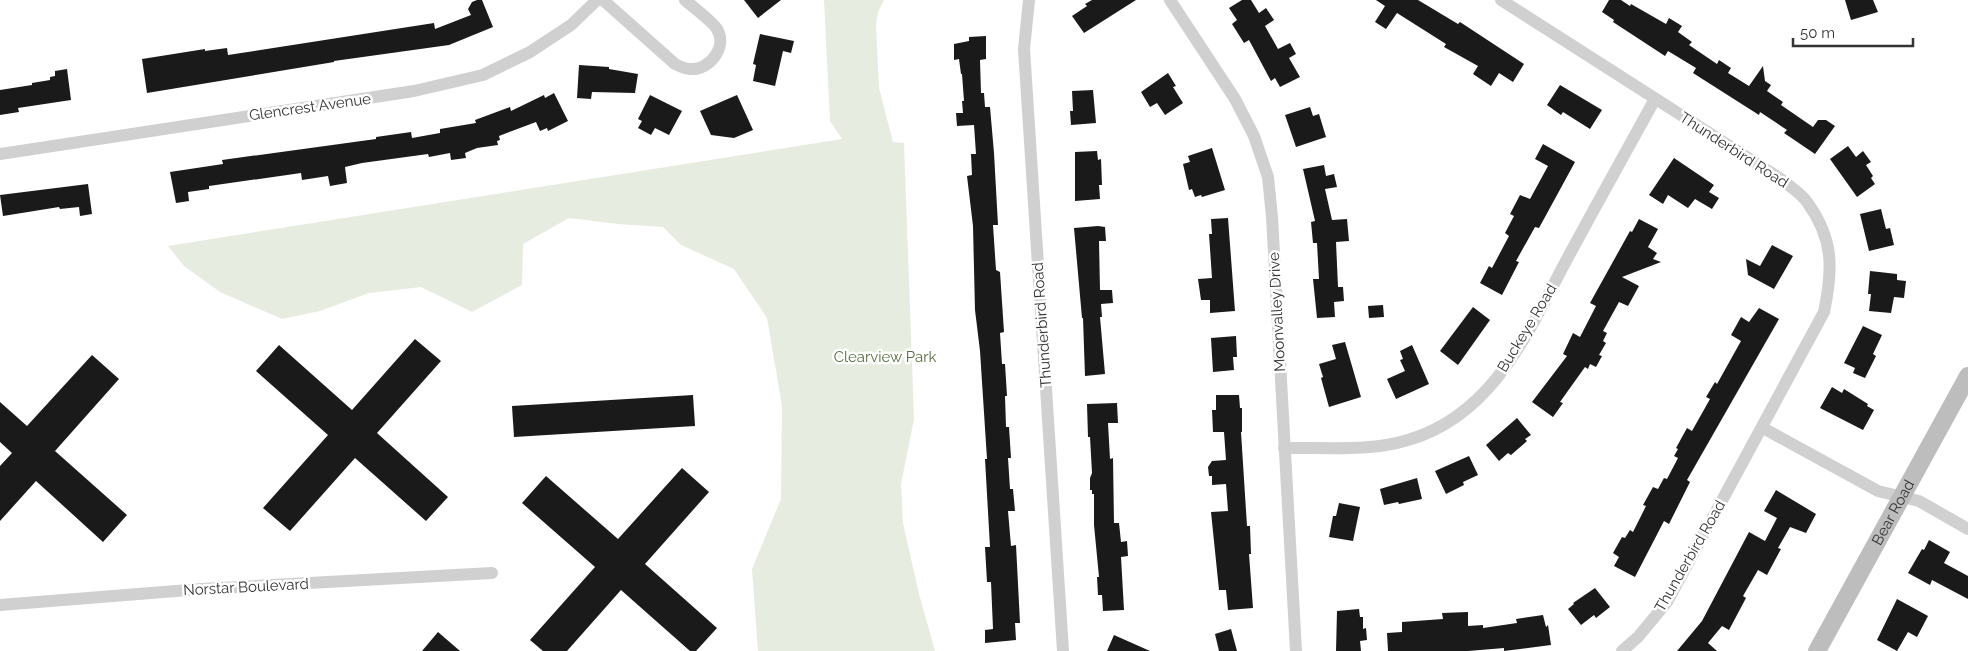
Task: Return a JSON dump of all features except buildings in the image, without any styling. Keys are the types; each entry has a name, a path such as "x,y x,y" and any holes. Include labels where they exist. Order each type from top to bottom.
{"street":[{"name":"Glencrest Avenue","path":"0,154 414,92 483,75 530,52 571,25 597,0"},
{"path":"604,0 675,64 689,69 702,67 716,55 720,48 717,29 685,0"},
{"name":"Thunderbird Road","path":"1029,0 1024,49 1063,651"},
{"name":"Moonvalley Drive","path":"1170,0 1235,100 1254,136 1268,177 1272,217 1296,651"},
{"name":"Thunderbird Road","path":"1501,0 1781,179 1806,201 1825,234 1830,249 1830,283 1824,312 1763,428 1667,602 1638,637 1622,651"},
{"name":"Buckeye Road","path":"1284,448 1383,446 1410,440 1449,422 1473,404 1514,357 1655,99"},
{"name":"Bear Road","path":"1818,651 1968,376"},
{"path":"1763,428 1878,492 1919,501 1968,529"},
{"name":"Norstar Boulevard","path":"0,605 201,589 492,573"}],"green space":[{"name":"Clearview Park","path":"824,0 884,0 878,12 876,25 879,88 893,142 904,143 914,419 901,484 903,523 919,594 935,651 758,651 752,569 781,499 782,406 767,318 734,269 681,245 663,227 569,218 523,244 522,285 472,312 421,287 369,293 320,311 282,319 220,292 184,266 168,246 842,139 830,121"}]}
